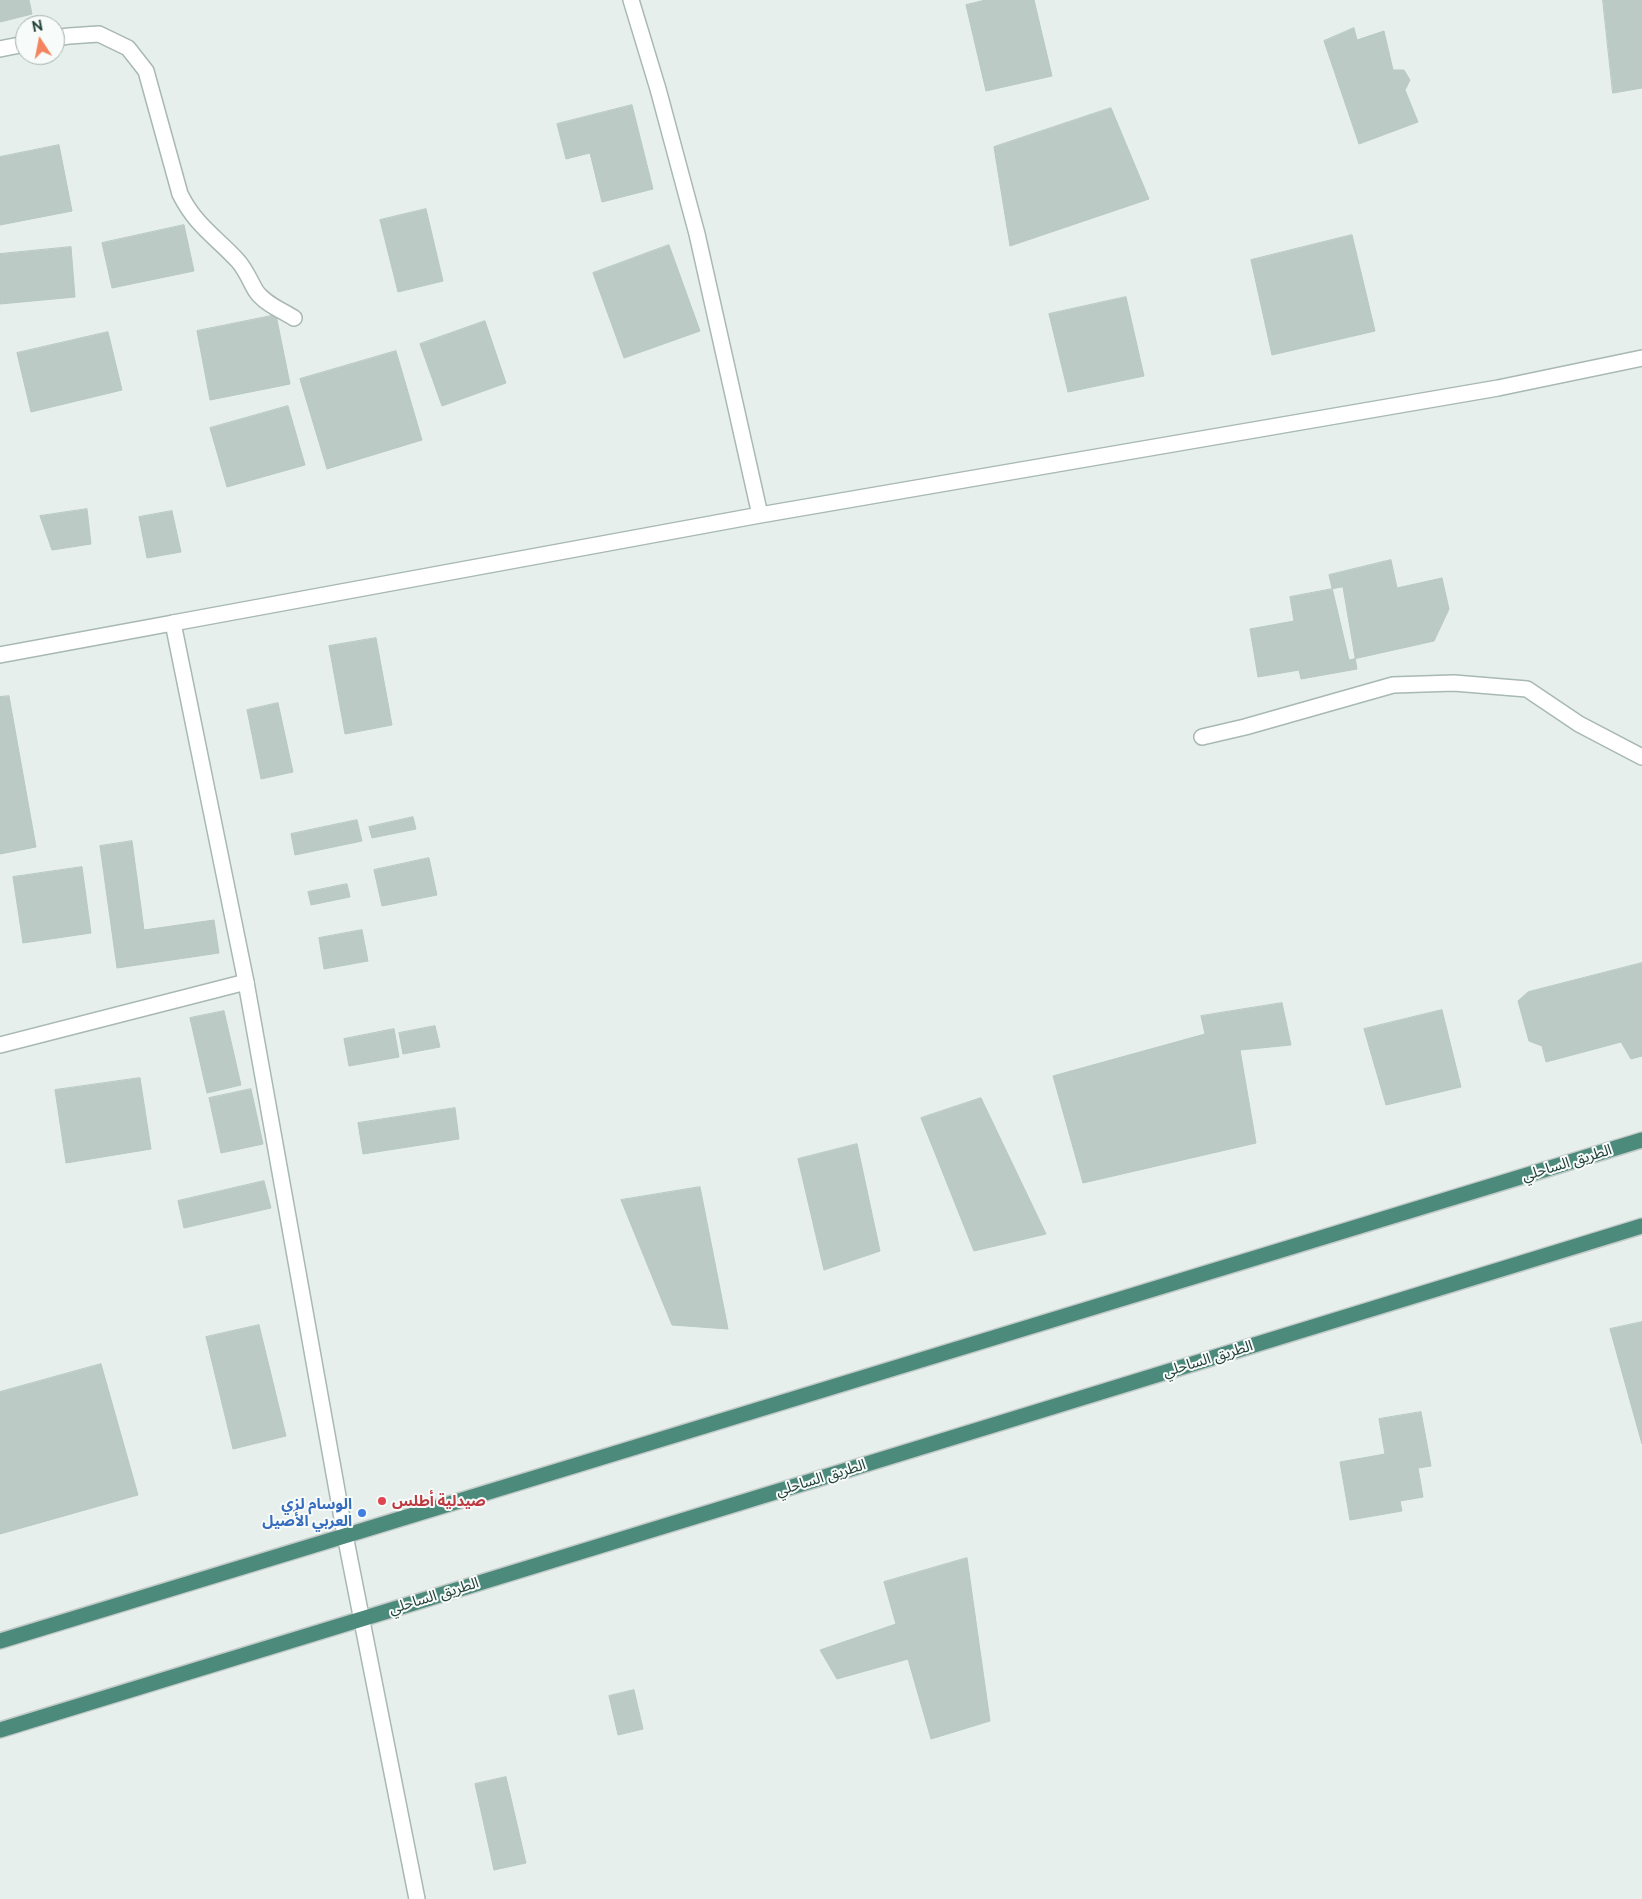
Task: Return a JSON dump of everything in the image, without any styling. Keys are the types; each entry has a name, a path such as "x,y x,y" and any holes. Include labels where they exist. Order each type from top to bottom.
{"highway":[{"name":"الطريق الساحلي","path":"0,1641 1642,1140"},
{"name":"الطريق الساحلي","path":"0,1730 1642,1226"}],"street":[{"path":"631,0 658,89 697,234 760,515"},
{"path":"65,37 99,34 128,48 146,71 180,194 188,210 244,268 257,293 264,300 294,318"},
{"path":"0,49 15,46"},
{"path":"0,655 760,515 1498,388 1642,358"},
{"path":"173,623 246,982 345,1535 417,1899"},
{"path":"1202,737 1245,727 1392,685 1454,683 1527,689 1579,724 1642,757"},
{"path":"0,1045 246,982"}],"building":[{"path":"0,0 29,0 32,14 15,15 15,18 0,22"},
{"path":"986,0 1034,0 1052,76 986,91 966,5"},
{"path":"1603,0 1642,0 1642,88 1613,93"},
{"path":"1354,28 1357,40 1384,31 1393,70 1404,70 1410,80 1405,90 1418,122 1359,144 1324,41"},
{"path":"632,105 653,189 602,202 590,153 566,159 557,124"},
{"path":"1111,108 1149,199 1010,246 994,147"},
{"path":"59,145 72,211 0,225 0,157"},
{"path":"426,209 443,281 398,292 380,220"},
{"path":"184,225 194,271 112,288 102,243"},
{"path":"1352,235 1375,331 1272,355 1251,260"},
{"path":"669,245 700,331 624,358 593,273"},
{"path":"71,247 75,297 0,304 0,254"},
{"path":"1126,297 1144,376 1068,392 1049,314"},
{"path":"276,315 290,384 210,400 197,331"},
{"path":"485,321 506,383 442,406 420,344"},
{"path":"108,332 122,390 31,412 17,353"},
{"path":"396,351 422,440 327,469 300,379"},
{"path":"288,406 305,465 227,487 210,428"},
{"path":"87,509 91,544 52,550 40,516"},
{"path":"172,511 181,552 147,558 139,517"},
{"path":"1391,560 1397,588 1442,578 1449,609 1434,641 1349,660 1329,575"},
{"path":"1343,587 1357,669 1301,679 1299,670 1258,677 1250,629 1294,621 1290,597"},
{"path":"376,638 392,725 345,734 329,646"},
{"path":"9,696 36,847 0,854 0,697"},
{"path":"278,703 293,772 261,779 247,710"},
{"path":"413,817 416,829 372,838 369,827"},
{"path":"357,820 362,841 295,855 291,834"},
{"path":"132,841 144,930 214,920 219,953 117,968 100,846"},
{"path":"429,858 437,895 382,906 374,870"},
{"path":"82,867 91,933 23,943 13,877"},
{"path":"347,884 350,897 311,905 308,892"},
{"path":"362,930 368,961 324,969 319,938"},
{"path":"1642,963 1642,1056 1631,1059 1621,1042 1546,1062 1542,1046 1529,1041 1518,1001 1528,992"},
{"path":"1282,1003 1291,1045 1240,1050 1256,1143 1083,1183 1053,1076 1205,1034 1201,1016"},
{"path":"1442,1010 1461,1087 1386,1105 1364,1029"},
{"path":"224,1011 241,1085 207,1093 190,1018"},
{"path":"435,1026 440,1047 403,1054 399,1033"},
{"path":"394,1029 399,1057 349,1066 344,1039"},
{"path":"140,1078 151,1149 66,1163 55,1090"},
{"path":"251,1089 263,1144 221,1153 209,1098"},
{"path":"981,1098 1046,1234 974,1251 921,1118"},
{"path":"455,1108 459,1139 363,1154 358,1123"},
{"path":"857,1144 880,1251 824,1270 798,1159"},
{"path":"264,1181 271,1208 184,1228 178,1201"},
{"path":"700,1187 728,1329 672,1325 621,1200"},
{"path":"1642,1322 1642,1444 1610,1329"},
{"path":"259,1325 286,1436 233,1449 206,1337"},
{"path":"101,1364 138,1495 0,1534 0,1392"},
{"path":"1421,1412 1431,1466 1418,1468 1423,1497 1400,1501 1402,1511 1350,1520 1340,1462 1385,1454 1379,1419"},
{"path":"967,1558 990,1721 931,1739 908,1659 837,1679 820,1650 896,1624 884,1582"},
{"path":"634,1690 643,1729 618,1735 609,1696"},
{"path":"506,1777 526,1863 494,1870 475,1784"}],"place":[{"name":"صيدلية أطلس","path":"382,1501"},
{"name":"الوسام لزي العربي الأصيل","path":"362,1513"}]}
